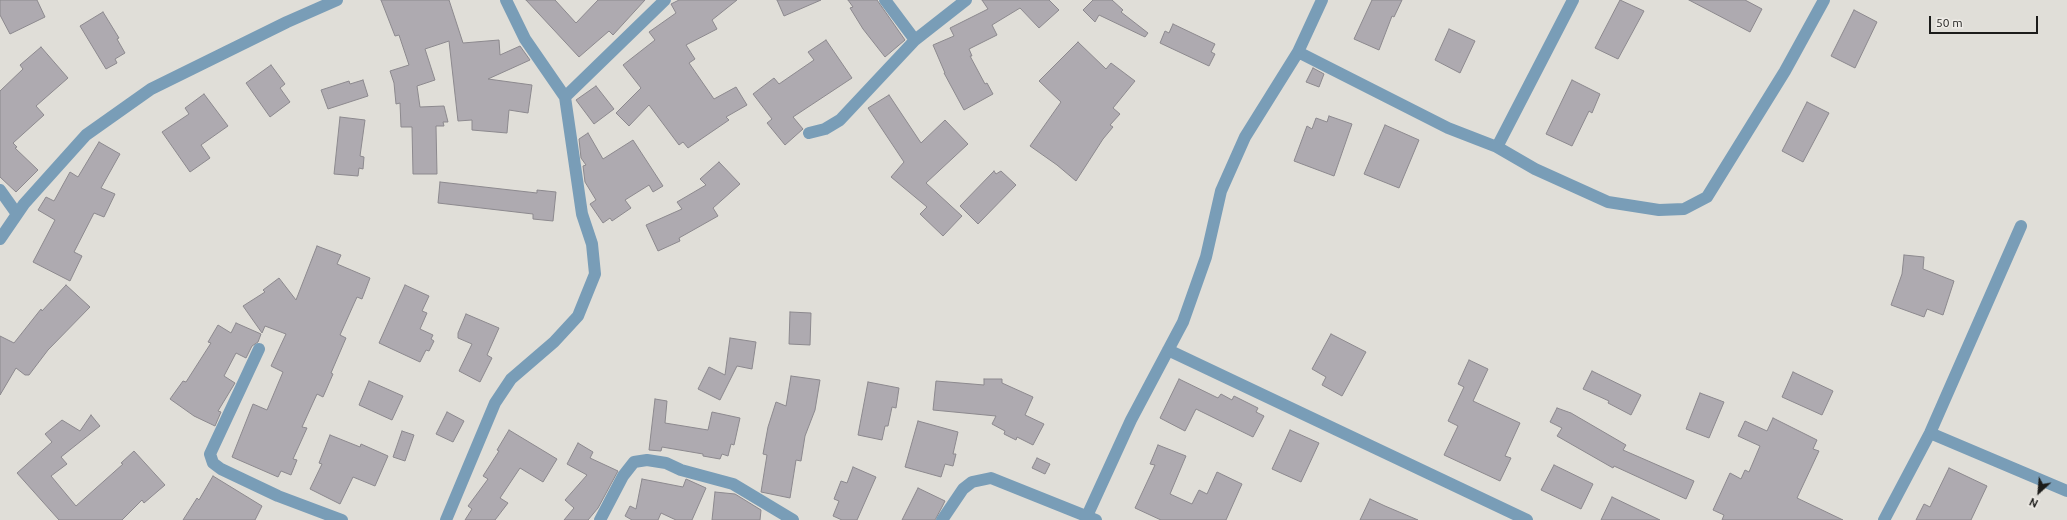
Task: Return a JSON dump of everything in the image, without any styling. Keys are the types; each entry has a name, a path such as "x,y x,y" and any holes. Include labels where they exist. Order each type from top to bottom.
{"street":[{"path":"0,239 17,214 86,135 151,89 287,22 337,0"},
{"path":"446,520 495,403 511,379 554,342 578,316 595,274 592,244 582,214 565,96 525,39 506,0"},
{"path":"565,96 665,0"},
{"path":"885,0 915,40"},
{"path":"809,133 825,129 840,120 915,40 966,0"},
{"path":"942,520 963,489 972,482 991,478 1092,518 1131,420 1183,322 1206,257 1221,191 1245,138 1298,52 1322,0"},
{"path":"1497,147 1573,0"},
{"path":"1298,52 1448,128 1497,147 1535,169 1608,202 1659,210 1684,209 1707,197 1785,71 1824,0"},
{"path":"0,190 17,214"},
{"path":"1884,520 1930,433 2021,226"},
{"path":"259,349 237,398 214,443 210,454 213,463 221,469 278,496 342,520"},
{"path":"1168,350 1526,520"},
{"path":"1930,433 2067,491"},
{"path":"600,520 622,476 634,462 647,460 666,463 681,470 733,484 793,520"}],"building":[{"path":"0,0 37,0 45,17 10,34 0,15"},
{"path":"381,0 449,0 463,43 499,40 500,55 520,46 530,60 488,79 532,85 528,113 509,110 507,133 472,130 472,120 458,121 449,41 425,49 435,80 417,86 420,107 444,106 448,122 443,122 444,126 436,126 437,174 413,174 412,127 401,127 400,103 396,104 394,83 390,71 409,65 399,35 395,36"},
{"path":"526,0 555,0 576,23 598,0 645,0 613,35 609,31 579,57"},
{"path":"679,0 737,0 712,20 717,29 686,45 695,59 689,63 714,99 736,87 747,105 726,117 729,120 688,148 683,142 679,145 649,105 629,126 616,113 641,88 623,65 655,40 649,32 676,13 671,4"},
{"path":"777,0 821,0 784,16"},
{"path":"848,0 877,0 905,40 885,57 863,29 850,8 853,7"},
{"path":"982,0 1049,0 1059,10 1039,28 1020,8 992,25 997,35 969,49 972,56 970,56 985,84 987,83 993,94 964,110 944,73 933,45 954,36 950,28 988,9"},
{"path":"1093,0 1112,0 1123,10 1121,12 1148,33 1145,37 1099,15 1095,22 1083,10"},
{"path":"1372,0 1402,0 1394,17 1392,16 1379,50 1354,39"},
{"path":"1620,0 1644,11 1618,59 1595,48"},
{"path":"1689,0 1745,0 1762,9 1750,32"},
{"path":"1854,10 1877,22 1855,68 1831,56"},
{"path":"103,12 119,38 117,39 125,53 115,59 117,63 106,69 80,26"},
{"path":"1173,24 1215,44 1211,52 1215,54 1209,66 1160,43 1165,31 1169,33"},
{"path":"1449,29 1475,41 1460,73 1435,60"},
{"path":"826,40 852,78 793,117 803,129 785,145 767,123 772,119 753,94 774,78 779,84 814,60 808,52"},
{"path":"1078,42 1106,69 1111,63 1135,81 1113,108 1120,114 1110,125 1113,127 1103,139 1076,181 1057,165 1030,146 1061,102 1039,81"},
{"path":"41,47 68,78 36,106 44,115 13,143 17,147 15,148 38,170 16,192 0,177 0,91 23,69 20,65"},
{"path":"271,65 285,84 280,88 290,102 270,117 246,83"},
{"path":"1313,68 1324,74 1319,87 1306,82"},
{"path":"363,80 368,96 328,109 321,90 349,81 350,84"},
{"path":"1572,80 1600,94 1592,113 1589,111 1572,146 1546,134"},
{"path":"596,86 614,109 594,124 576,100"},
{"path":"204,94 228,126 201,145 210,158 190,172 162,132 189,114 185,108"},
{"path":"889,95 921,143 945,120 968,144 926,183 962,216 943,236 920,214 927,207 891,177 904,162 868,108"},
{"path":"1807,102 1829,113 1803,162 1782,151"},
{"path":"1329,116 1352,124 1334,176 1294,161 1307,126 1312,129 1316,118 1327,122"},
{"path":"340,117 365,120 360,156 364,157 363,169 359,168 358,176 334,174"},
{"path":"1385,125 1419,140 1399,188 1364,174"},
{"path":"588,133 603,159 633,140 663,186 653,192 649,185 625,200 631,208 612,221 610,218 603,223 590,204 596,200 585,182 583,166 586,165 581,158 579,139"},
{"path":"99,142 120,154 101,188 115,194 104,217 94,213 74,252 82,256 70,281 33,262 55,220 38,210 46,197 54,201 70,172 78,177"},
{"path":"719,162 740,184 713,208 718,216 679,238 680,241 658,251 646,225 682,209 677,202 706,185 700,179"},
{"path":"994,171 996,174 1001,171 1016,185 978,224 960,206"},
{"path":"440,182 537,193 537,190 556,192 553,221 533,219 533,214 438,203"},
{"path":"317,246 341,255 337,264 370,278 362,299 357,297 340,335 346,338 331,373 333,374 323,397 317,394 302,427 307,428 293,459 297,460 291,475 281,471 278,477 232,457 253,404 267,410 283,372 271,366 286,334 265,326 262,333 243,306 265,292 263,290 279,278 296,300"},
{"path":"1904,255 1924,257 1923,269 1954,281 1943,315 1927,309 1924,317 1891,305 1902,274"},
{"path":"66,285 90,307 48,350 29,375 25,375 16,368 0,395 0,336 14,343 41,309 42,311"},
{"path":"405,285 429,296 422,311 427,313 420,329 433,335 431,339 434,341 429,351 426,350 420,362 379,343"},
{"path":"790,312 811,313 810,345 789,344"},
{"path":"466,314 499,328 487,355 492,358 480,382 459,371 472,344 458,338 458,333"},
{"path":"236,323 261,334 258,342 252,346 246,358 236,353 224,376 235,383 218,411 221,412 215,426 194,416 170,399 183,381 186,382 211,343 208,342 218,325 231,333"},
{"path":"1331,334 1366,352 1342,396 1322,385 1326,377 1312,369"},
{"path":"730,338 756,342 752,369 737,366 720,400 698,389 709,367 725,375"},
{"path":"1469,360 1488,369 1473,401 1520,423 1505,456 1511,458 1500,481 1444,455 1458,426 1448,421 1464,387 1458,384"},
{"path":"1592,371 1641,395 1631,415 1608,403 1609,401 1583,389"},
{"path":"1793,372 1833,391 1822,415 1782,397"},
{"path":"791,376 820,380 815,410 805,436 801,461 796,460 790,498 761,492 767,455 763,454 768,427 776,402 786,406"},
{"path":"984,379 1002,379 1002,383 1033,397 1025,415 1044,424 1033,445 1017,437 1016,440 1004,434 1005,431 992,424 996,416 933,410 936,381 984,385"},
{"path":"1179,379 1218,398 1221,394 1232,400 1234,396 1258,408 1256,412 1264,416 1253,437 1196,409 1185,431 1160,418"},
{"path":"369,381 403,396 392,420 359,405"},
{"path":"868,382 899,388 896,408 892,407 888,426 885,426 882,440 858,435"},
{"path":"1700,393 1724,402 1709,438 1686,429"},
{"path":"655,399 667,401 665,423 708,430 712,412 740,418 734,445 731,444 728,456 722,454 720,459 703,456 703,454 662,447 661,451 649,450"},
{"path":"1557,408 1571,413 1626,445 1623,450 1694,481 1686,499 1614,466 1613,468 1557,436 1562,428 1550,422"},
{"path":"447,412 464,421 453,442 436,434"},
{"path":"91,415 100,426 61,457 67,464 51,476 76,506 123,464 121,463 134,451 165,485 144,503 142,500 122,520 59,520 17,473 52,442 45,434 62,420 80,431"},
{"path":"1773,418 1817,440 1813,449 1819,451 1797,498 1843,520 1722,520 1724,515 1713,510 1730,473 1741,479 1745,470 1749,472 1760,446 1738,436 1745,421 1767,431"},
{"path":"918,421 958,432 953,454 956,454 953,466 945,464 941,477 905,467"},
{"path":"509,430 557,459 543,482 520,468 500,498 508,503 495,520 465,520 472,509 468,506 488,479 483,476 499,451 497,450"},
{"path":"1290,430 1319,443 1301,482 1272,469"},
{"path":"402,431 414,435 405,461 393,457"},
{"path":"330,435 360,447 361,444 388,456 375,486 353,477 340,504 310,489 322,464 319,463"},
{"path":"578,443 593,452 590,458 618,471 598,508 588,520 564,520 574,508 565,500 587,475 567,464"},
{"path":"1158,445 1186,456 1170,494 1192,504 1199,490 1207,494 1217,472 1242,484 1226,520 1161,520 1135,508 1155,465 1150,464"},
{"path":"1037,458 1050,464 1045,474 1032,468"},
{"path":"1554,465 1593,484 1581,509 1541,490"},
{"path":"853,467 876,477 857,520 842,520 833,516 839,501 834,499 841,481 847,483"},
{"path":"1949,468 1987,486 1971,520 1916,520 1924,504 1930,507"},
{"path":"213,476 262,506 255,520 183,520 197,498 199,500"},
{"path":"642,479 683,487 686,479 706,488 692,520 676,520 661,513 658,520 632,520 625,516 630,506 636,509"},
{"path":"918,488 945,501 935,520 902,520"},
{"path":"715,492 735,494 761,510 760,520 712,520"},
{"path":"1612,497 1660,520 1601,520"},
{"path":"1370,499 1385,506 1418,520 1360,520"}]}
